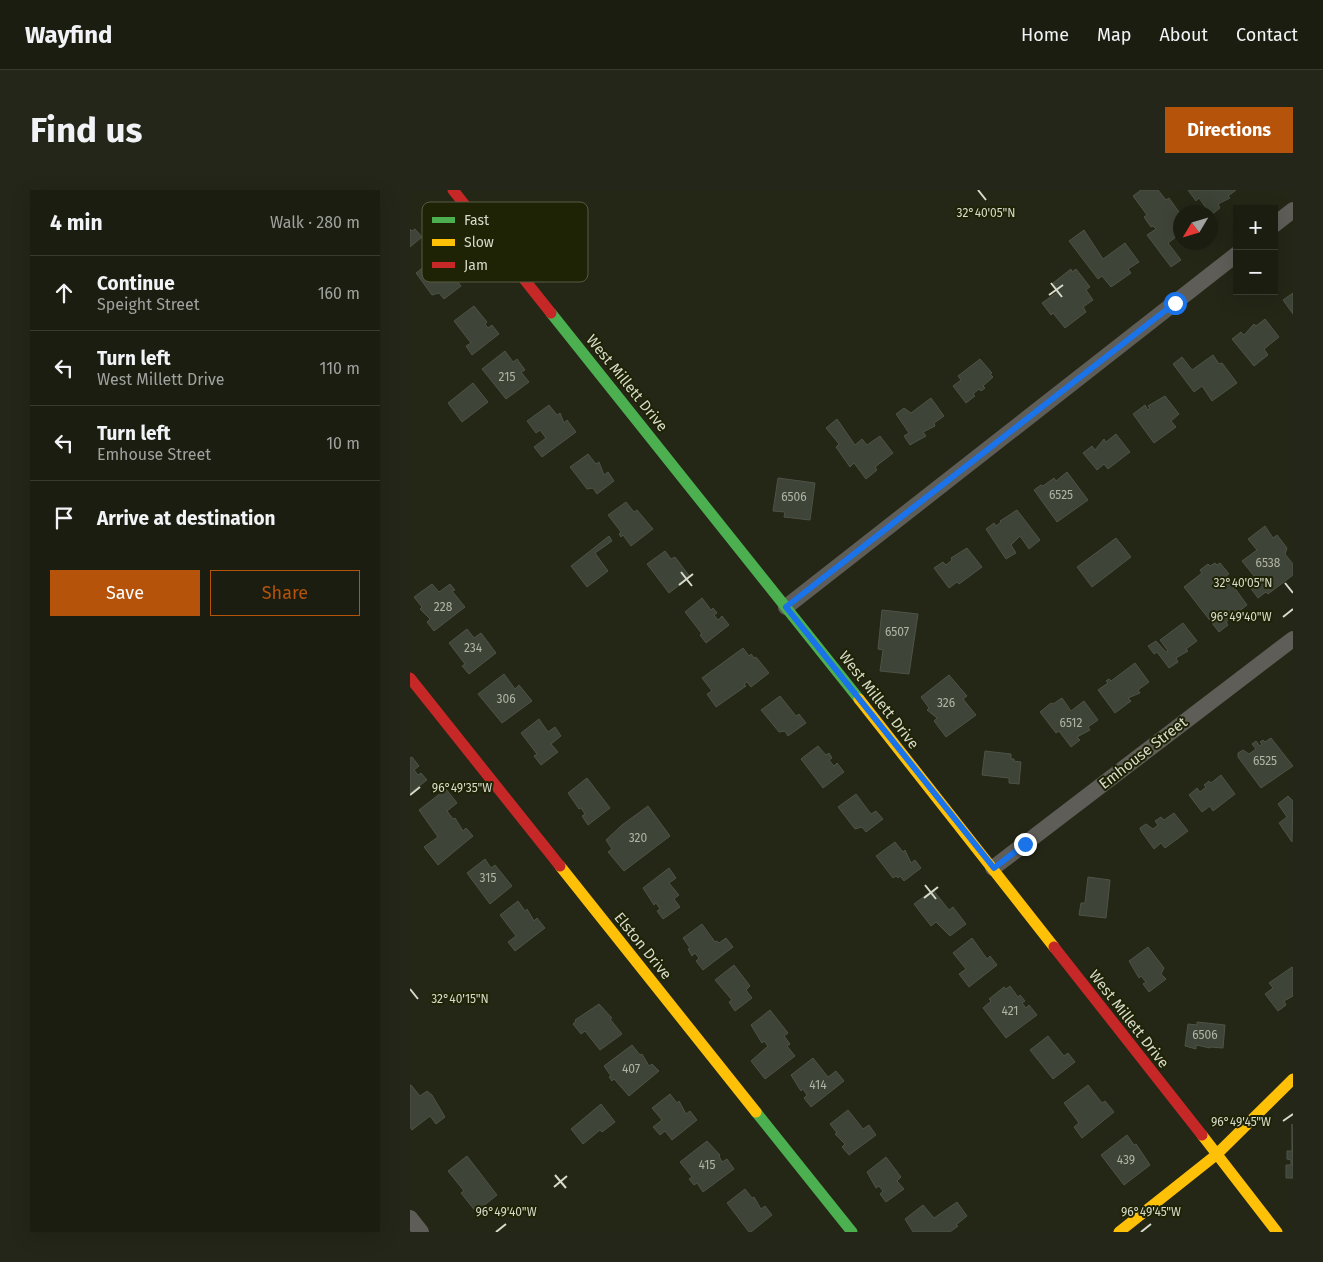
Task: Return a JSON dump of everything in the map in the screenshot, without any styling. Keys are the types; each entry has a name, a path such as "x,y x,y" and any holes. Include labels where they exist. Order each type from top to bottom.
{"street":[{"name":"West Millett Drive","path":"454,190 464,202"},
{"path":"1278,222 1293,210"},
{"path":"786,607 1233,257"},
{"name":"West Millett Drive","path":"527,282 994,868 1277,1232"},
{"name":"Emhouse Street","path":"994,868 1293,638"},
{"name":"Elston Drive","path":"410,678 852,1232"},
{"path":"1119,1232 1216,1155 1293,1079"},
{"path":"410,1218 421,1232"}],"building":[{"path":"1141,190 1158,190 1166,200 1169,198 1174,205 1173,239 1168,243 1181,260 1171,267 1147,235 1156,229 1153,226 1151,227 1144,217 1147,215 1133,196"},
{"path":"1188,190 1236,190 1228,196 1230,198 1218,204 1220,208 1218,210 1218,205 1204,205 1199,198 1196,201"},
{"path":"410,229 412,231 415,229 422,237 410,247"},
{"path":"1084,230 1103,259 1125,243 1139,262 1128,269 1131,273 1111,287 1102,276 1098,279 1069,241"},
{"path":"422,268 422,281 416,273"},
{"path":"1071,269 1072,272 1076,269 1090,287 1086,290 1093,300 1083,307 1086,312 1065,328 1053,313 1051,315 1042,303 1059,291 1053,283"},
{"path":"423,282 458,282 461,286 444,299 439,293 432,295"},
{"path":"1293,293 1293,314 1283,300"},
{"path":"474,306 487,322 485,324 488,328 492,325 499,334 472,355 466,346 471,343 454,321"},
{"path":"1265,319 1279,337 1264,349 1268,355 1254,366 1232,339 1241,332 1244,335 1254,324 1256,326"},
{"path":"505,351 513,362 517,359 525,370 521,372 529,382 506,399 482,369"},
{"path":"1213,355 1219,364 1222,363 1237,383 1212,401 1202,386 1194,392 1173,364 1182,357 1192,370"},
{"path":"980,359 992,373 990,374 993,377 983,386 985,388 981,391 979,389 973,394 975,396 966,403 953,386 961,380 958,376"},
{"path":"473,383 488,402 462,422 448,403"},
{"path":"1165,396 1179,414 1171,421 1176,427 1154,443 1133,414 1145,405 1148,410 1150,408 1148,406"},
{"path":"931,398 944,416 934,423 935,426 923,432 926,436 910,445 904,436 909,433 896,414 904,408 911,413"},
{"path":"549,405 557,415 560,413 564,423 567,420 576,432 542,457 534,447 546,438 540,430 536,433 527,421"},
{"path":"837,419 855,445 862,439 867,445 880,436 893,453 875,467 877,470 866,479 854,463 850,467 836,447 839,444 826,428"},
{"path":"1116,434 1130,452 1108,469 1104,464 1097,470 1083,453 1092,446 1095,450 1104,439 1106,442"},
{"path":"588,454 596,464 599,462 604,475 608,472 614,481 597,494 593,488 587,489 570,467"},
{"path":"1067,472 1088,500 1057,522 1034,490 1054,478 1056,481"},
{"path":"778,478 815,483 810,520 784,517 785,512 773,511"},
{"path":"626,502 634,512 637,510 653,529 631,546 623,535 621,537 619,534 621,532 608,515"},
{"path":"1017,510 1040,540 1029,549 1020,536 1011,545 1016,553 1006,559 986,529 994,523 996,526 1000,521"},
{"path":"1265,526 1273,538 1277,535 1287,548 1285,554 1293,564 1293,575 1268,594 1266,592 1258,598 1246,582 1254,576 1242,561 1257,550 1248,539"},
{"path":"609,536 612,541 595,553 608,571 587,587 571,566"},
{"path":"1116,538 1131,557 1092,587 1077,567"},
{"path":"967,548 982,567 959,584 957,582 949,588 934,568 943,562 946,565 952,560 951,558"},
{"path":"665,551 671,559 675,557 690,577 669,593 647,564"},
{"path":"1215,563 1217,565 1220,563 1229,574 1226,576 1247,605 1237,613 1239,616 1233,621 1231,618 1226,622 1228,625 1219,632 1184,587 1202,573 1200,570 1208,564 1210,566"},
{"path":"432,584 439,592 450,584 455,590 452,591 465,607 434,631 427,622 430,619 420,609 422,607 414,597"},
{"path":"702,598 711,610 713,608 717,613 714,615 718,620 722,616 729,625 706,643 700,635 702,634 685,612"},
{"path":"882,610 918,614 909,674 880,671 883,650 878,649"},
{"path":"1183,623 1197,641 1186,649 1188,651 1176,658 1178,662 1169,668 1157,652 1154,654 1148,646 1156,641 1166,652 1168,651 1160,640"},
{"path":"467,629 474,638 481,633 496,653 469,674 462,666 465,664 449,643"},
{"path":"743,648 749,656 751,654 754,658 756,657 769,673 751,687 747,682 744,684 746,686 716,707 707,694 712,691 702,678"},
{"path":"1135,663 1149,682 1138,690 1140,693 1128,698 1131,701 1115,713 1098,690 1108,683 1106,681 1109,679 1111,681"},
{"path":"504,674 515,689 519,685 532,701 502,723 478,694"},
{"path":"949,675 967,696 963,699 976,715 946,737 934,721 937,718 927,710 929,708 921,697"},
{"path":"780,696 796,716 799,714 806,723 788,736 785,731 779,732 761,710"},
{"path":"1062,698 1071,711 1084,701 1098,720 1088,727 1090,730 1077,737 1080,740 1071,747 1059,731 1056,733 1040,712 1051,703 1053,704"},
{"path":"539,719 548,732 555,727 561,736 551,744 558,752 541,765 534,756 537,754 521,733"},
{"path":"1271,738 1293,766 1261,788 1238,757 1238,753 1243,750 1249,754 1256,749 1252,744 1256,741 1260,746 1262,744 1260,742 1263,740 1265,742"},
{"path":"818,746 826,755 829,753 832,758 829,760 834,766 837,763 844,772 823,788 801,759"},
{"path":"985,751 1011,754 1011,759 1021,762 1019,784 1009,783 1009,778 982,775"},
{"path":"412,757 419,766 414,770 418,775 421,773 427,780 410,793 410,758"},
{"path":"1221,775 1235,794 1213,811 1210,806 1202,812 1189,795 1197,788 1200,792 1206,787 1204,785 1209,781 1211,783"},
{"path":"587,778 610,808 588,825 582,816 585,814 581,808 579,809 568,793"},
{"path":"446,789 457,803 447,811 453,819 455,818 463,831 466,828 473,836 438,865 424,847 438,837 419,810"},
{"path":"856,794 871,814 876,811 883,819 866,832 862,827 855,829 838,807"},
{"path":"1288,796 1293,801 1292,842 1279,823 1287,817 1278,804"},
{"path":"648,806 670,836 624,871 608,852 612,849 606,840 622,825"},
{"path":"1174,813 1188,831 1165,848 1161,843 1154,849 1140,828 1146,824 1153,829 1158,825 1155,821 1161,817 1164,820"},
{"path":"895,842 903,852 905,850 911,863 915,860 921,868 904,881 900,876 893,878 876,856"},
{"path":"485,859 491,868 495,865 512,886 490,904 467,873"},
{"path":"669,868 676,878 669,883 679,895 674,899 680,907 663,919 657,911 660,909 656,903 654,905 643,888"},
{"path":"1088,877 1110,880 1106,918 1079,915 1081,903 1085,903"},
{"path":"933,890 949,910 953,907 966,924 950,936 936,922 931,926 914,904"},
{"path":"518,901 525,911 527,909 534,921 537,918 545,928 515,951 508,942 516,936 500,915"},
{"path":"702,924 715,942 719,943 726,938 733,947 703,970 696,961 699,958 695,953 692,956 688,949 690,948 683,938"},
{"path":"972,938 987,959 990,956 997,965 969,987 959,974 966,969 953,953"},
{"path":"1148,947 1164,968 1161,974 1166,979 1149,992 1143,984 1146,982 1141,976 1139,978 1129,961"},
{"path":"734,965 750,986 746,990 752,998 735,1011 729,1002 732,1000 715,980"},
{"path":"1292,967 1293,996 1284,1001 1286,1005 1278,1011 1265,994 1273,988 1269,983"},
{"path":"1010,986 1018,997 1020,995 1025,1001 1022,1003 1026,1008 1029,1005 1037,1015 1006,1038 983,1008 991,1001 989,999 1004,987 1006,989"},
{"path":"599,1004 612,1018 610,1019 622,1034 600,1050 585,1031 581,1034 573,1024 575,1020"},
{"path":"770,1010 788,1033 784,1036 790,1044 787,1046 795,1056 765,1079 751,1061 768,1046 764,1041 762,1043 751,1025"},
{"path":"1197,1022 1225,1025 1223,1048 1196,1045 1196,1049 1185,1046 1188,1024 1197,1025"},
{"path":"1048,1036 1064,1056 1068,1053 1075,1062 1053,1079 1030,1050"},
{"path":"632,1045 640,1055 642,1054 649,1066 652,1064 659,1071 629,1096 614,1079 612,1081 604,1066"},
{"path":"813,1058 828,1077 836,1071 844,1081 811,1107 804,1098 807,1095 803,1089 801,1091 791,1075"},
{"path":"410,1085 420,1096 427,1091 432,1095 445,1117 436,1124 430,1116 412,1130 410,1127"},
{"path":"1088,1085 1102,1103 1105,1101 1114,1112 1082,1138 1074,1127 1079,1123 1064,1103"},
{"path":"670,1094 677,1103 679,1101 686,1114 690,1111 697,1120 672,1140 665,1131 660,1135 653,1127 662,1120 652,1108"},
{"path":"601,1104 615,1122 602,1132 600,1130 583,1144 571,1129"},
{"path":"848,1110 863,1129 869,1125 876,1135 849,1155 842,1147 845,1144 835,1134 837,1133 830,1124"},
{"path":"1292,1124 1293,1178 1286,1178 1286,1165 1291,1165 1291,1160 1287,1159 1287,1151 1292,1151"},
{"path":"1127,1135 1134,1145 1136,1144 1150,1165 1124,1185 1101,1155"},
{"path":"707,1141 720,1155 722,1162 727,1159 734,1169 703,1192 697,1183 694,1185 689,1179 692,1177 680,1162"},
{"path":"467,1156 497,1195 476,1212 461,1193 464,1191 448,1171"},
{"path":"886,1157 901,1177 897,1181 904,1189 886,1202 880,1194 883,1191 879,1186 876,1188 867,1172"},
{"path":"745,1189 752,1198 754,1197 761,1209 765,1206 772,1215 751,1232 749,1232 727,1203"},
{"path":"957,1202 967,1216 950,1232 913,1232 905,1219 923,1205 934,1218"}],"traffic: fast":[{"path":"551,313 859,699"},
{"path":"756,1112 852,1232"}],"traffic: slow":[{"path":"859,699 1054,947"},
{"path":"560,866 756,1112"},
{"path":"1119,1232 1216,1155 1293,1079"},
{"path":"1202,1135 1277,1232"}],"traffic: jam":[{"path":"453,190 463,202"},
{"path":"526,282 551,313"},
{"path":"410,678 560,866"},
{"path":"1054,947 1202,1135"}],"route":[{"path":"1025,844 994,868 786,607 1175,303"}]}
